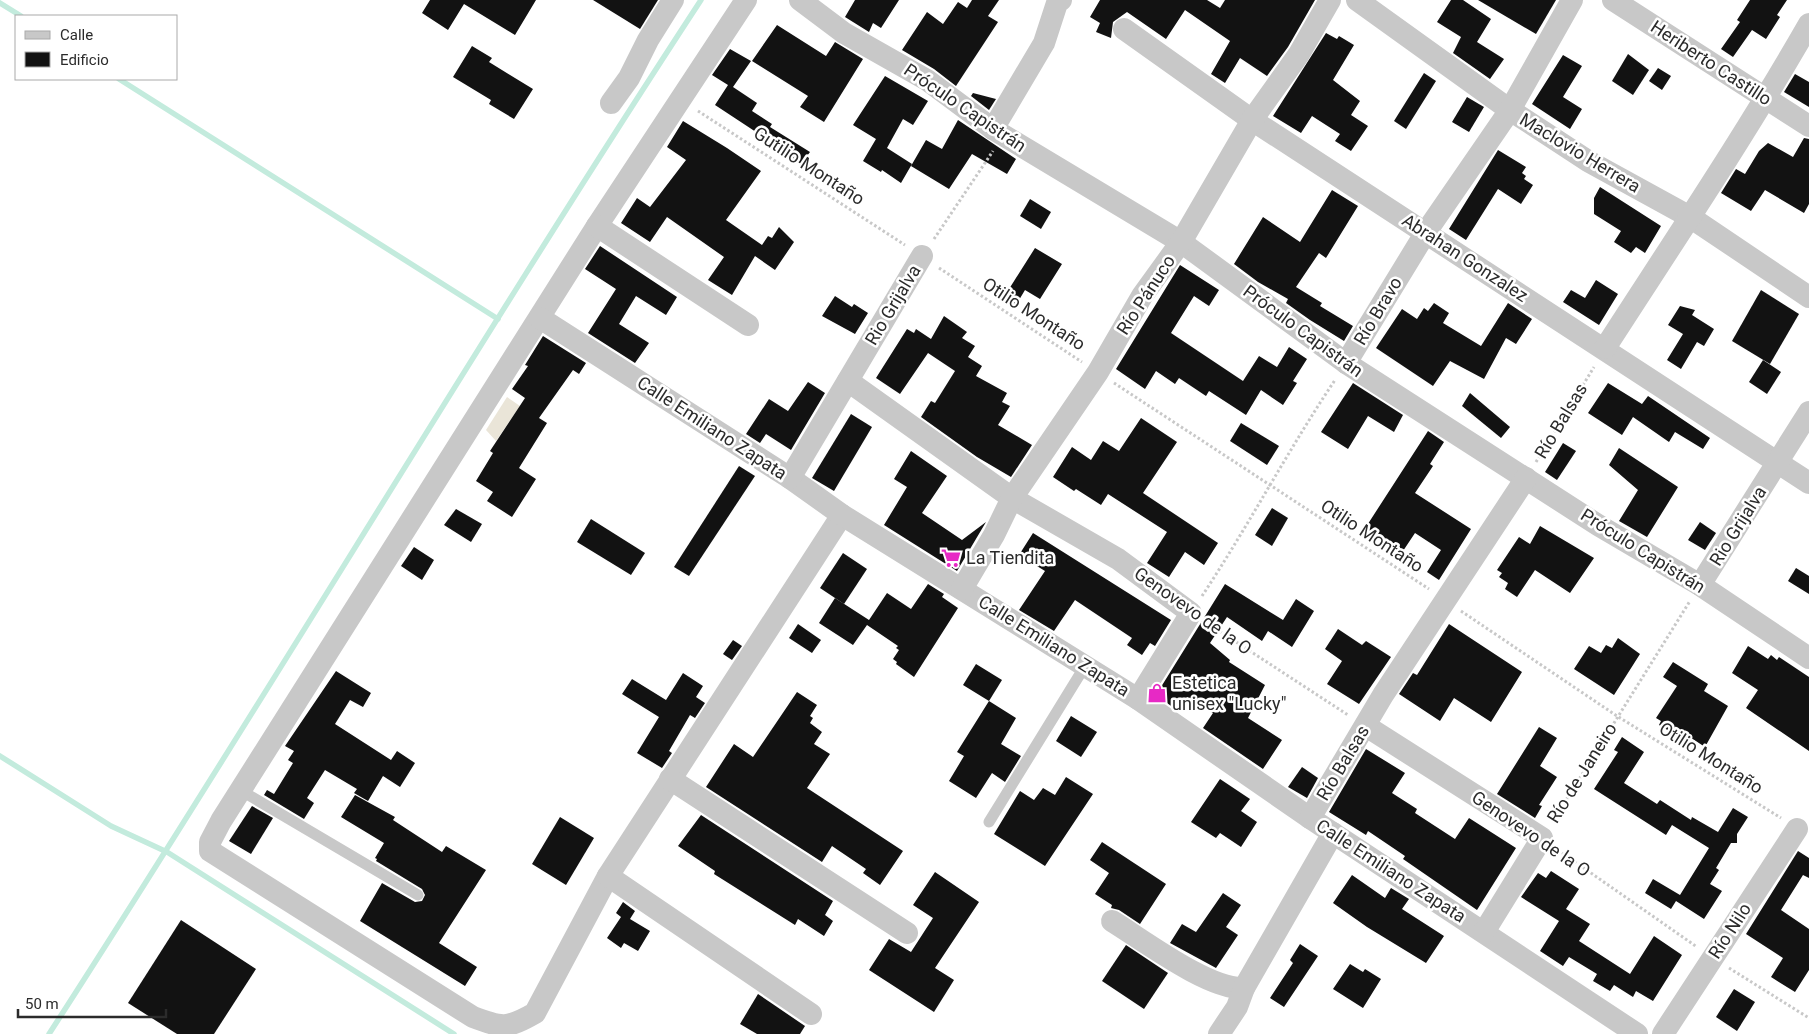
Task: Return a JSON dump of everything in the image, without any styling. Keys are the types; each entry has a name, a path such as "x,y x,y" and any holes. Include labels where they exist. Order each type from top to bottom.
{"street":[{"path":"611,103 629,78 648,40 673,0"},
{"path":"746,0 597,226 240,790 215,831 210,842 210,851 473,1017 499,1027 519,1022 535,1013 608,876 842,514"},
{"name":"Próculo Capistrán","path":"800,0 844,33 927,80 998,132 1181,242 1346,363 1598,525 1700,586 1809,658"},
{"name":"Río Pánuco","path":"962,589 994,535 1012,498 1098,372 1142,296 1181,242 1252,120 1299,54 1330,0"},
{"name":"Maclovio Herrera","path":"1357,0 1510,110 1588,161 1690,217 1809,297"},
{"name":"Río Bravo","path":"1346,363 1426,232 1510,110 1572,0"},
{"name":"Heriberto Castillo","path":"1613,0 1809,126"},
{"path":"998,132 1044,43 1057,1"},
{"path":"1605,348 1766,98 1809,24"},
{"name":"Abrahan Gonzalez","path":"1124,30 1252,120 1605,348 1809,483"},
{"path":"597,226 748,325"},
{"name":"Rio Grijalva","path":"790,478 922,256"},
{"name":"Calle Emiliano Zapata","path":"540,318 790,478 842,514 1138,699 1310,818 1637,1034"},
{"name":"Genovevo de la O","path":"848,381 1012,498 1118,559 1191,613"},
{"name":"Rio Grijalva","path":"1700,586 1809,412"},
{"name":"Río Balsas","path":"1310,818 1383,695 1526,478"},
{"path":"1138,699 1191,613"},
{"name":"Genovevo de la O","path":"1366,726 1542,838"},
{"path":"670,779 907,933"},
{"name":"Río Nilo","path":"1663,1034 1797,829"},
{"path":"1219,1034 1238,1008 1244,988 1333,832"},
{"name":"Río de Janeiro","path":"1484,932 1542,838"},
{"path":"608,876 811,1014"},
{"path":"1112,921 1204,977 1222,986 1234,989 1244,988"}],"lane":[{"path":"989,822 1085,666"},
{"path":"240,790 418,895"}],"path":[{"name":"Gutilio Montaño","path":"681,99 922,256"},
{"name":"Rio Grijalva","path":"922,256 998,132"},
{"name":"Otilio Montaño","path":"922,256 1010,317 1098,372 1446,600 1618,716 1797,829"},
{"name":"Río Balsas","path":"1526,478 1605,348"},
{"name":"Río Bravo","path":"1191,613 1233,549 1306,423 1346,363"},
{"name":"Rio Grijalva","path":"1618,716 1700,586"},
{"name":"Genovevo de la O","path":"1191,613 1366,726"},
{"name":"Río de Janeiro","path":"1542,838 1618,716"},
{"name":"Genovevo de la O","path":"1542,838 1712,958 1809,1018"}],"shaded area":[{"path":"507,397 520,406 496,441 486,430"}],"building":[{"path":"430,0 536,0 515,35 464,4 448,30 422,13"},
{"path":"593,0 658,0 640,29"},
{"path":"855,0 899,0 881,28 873,23 869,32 845,17"},
{"path":"972,0 999,0 988,16 998,22 956,86 934,69 902,50 927,12 943,24 958,2 967,8"},
{"path":"1100,0 1207,0 1220,8 1225,0 1315,0 1288,47 1267,76 1240,58 1225,83 1211,74 1230,41 1185,10 1166,39 1127,12 1113,22 1111,38 1096,32 1100,23 1090,17"},
{"path":"1451,0 1463,0 1491,19 1477,42 1504,59 1490,79 1453,53 1461,37 1437,22"},
{"path":"1478,0 1556,0 1536,34"},
{"path":"1750,0 1787,0 1777,15 1780,17 1766,39 1752,30 1733,57 1721,49 1740,22 1737,20"},
{"path":"777,25 826,56 835,42 863,59 824,122 800,107 808,96 752,61"},
{"path":"1326,33 1337,39 1339,36 1354,45 1333,80 1360,101 1351,115 1368,126 1351,151 1335,141 1340,134 1312,116 1301,133 1273,116"},
{"path":"472,46 492,58 489,62 533,89 514,119 489,104 491,100 453,77"},
{"path":"730,49 751,61 733,87 757,103 752,111 772,124 770,127 810,152 801,164 715,105 728,85 712,75"},
{"path":"1628,54 1649,70 1633,95 1612,81"},
{"path":"1563,55 1582,66 1563,97 1582,109 1570,129 1532,104"},
{"path":"1658,68 1671,76 1662,90 1649,81"},
{"path":"1424,73 1436,81 1406,129 1394,121"},
{"path":"1795,74 1809,82 1809,107 1784,92"},
{"path":"885,76 928,101 913,125 903,119 887,148 912,164 901,183 882,170 881,172 863,161 876,139 853,125"},
{"path":"973,93 996,99 989,110 971,96"},
{"path":"1467,97 1484,107 1469,132 1452,122"},
{"path":"958,120 1016,159 1007,174 972,154 949,189 911,166 926,140 942,149"},
{"path":"683,121 761,171 726,220 762,245 768,236 772,238 779,227 794,242 775,270 755,256 732,295 708,280 724,257 667,217 650,242 621,223 637,198 650,207 686,160 667,147"},
{"path":"1804,138 1809,139 1809,204 1804,213 1765,190 1751,211 1721,193 1736,169 1745,174 1759,151 1768,143 1793,157"},
{"path":"1498,150 1526,167 1522,173 1526,176 1524,179 1533,185 1521,204 1498,189 1466,240 1449,229"},
{"path":"1600,187 1661,226 1645,253 1636,247 1631,253 1614,242 1621,231 1594,214 1594,198"},
{"path":"1332,190 1358,206 1326,258 1319,253 1296,287 1322,303 1320,306 1353,326 1344,341 1286,303 1288,299 1258,282 1234,264 1263,217 1300,242"},
{"path":"1030,199 1051,212 1041,229 1020,216"},
{"path":"600,246 677,297 666,315 636,296 619,324 649,343 635,363 588,333 616,289 585,269"},
{"path":"1035,248 1062,264 1040,299 1025,290 1016,305 1004,297"},
{"path":"1180,265 1219,290 1209,306 1194,296 1171,333 1243,381 1259,356 1277,367 1289,347 1307,359 1293,381 1297,383 1283,405 1261,390 1246,415 1209,391 1206,396 1179,378 1175,384 1156,371 1145,389 1116,369"},
{"path":"1596,280 1618,294 1599,325 1563,302 1571,290 1585,298"},
{"path":"1761,290 1799,314 1770,364 1732,341"},
{"path":"835,296 852,307 854,304 868,313 855,334 822,316"},
{"path":"1434,303 1449,313 1443,323 1481,346 1508,303 1532,319 1516,344 1506,338 1484,379 1450,361 1433,386 1376,348 1402,309 1417,319 1424,308 1428,311"},
{"path":"1680,306 1695,310 1692,315 1714,329 1704,346 1697,342 1681,369 1667,360 1683,334 1668,325"},
{"path":"944,316 967,332 962,338 975,346 968,357 982,366 976,376 1007,393 1002,402 1010,406 998,425 1032,445 1011,477 977,457 921,417 931,401 935,403 955,371 928,353 900,394 876,378 907,329 914,333 916,329 931,339"},
{"path":"543,336 586,363 579,374 573,370 539,418 547,423 519,468 536,479 512,517 487,501 493,492 476,481 493,453 490,451 525,398 512,389 528,366 525,365"},
{"path":"1763,360 1781,372 1767,394 1749,382"},
{"path":"808,382 825,393 791,450 766,434 760,443 746,434 769,399 788,411"},
{"path":"1353,383 1403,415 1394,432 1368,416 1348,449 1321,432"},
{"path":"1608,383 1642,404 1648,396 1710,438 1703,449 1675,432 1669,442 1633,417 1622,435 1588,413"},
{"path":"1470,393 1510,427 1501,438 1462,406"},
{"path":"851,414 872,427 834,491 812,478"},
{"path":"1141,418 1177,442 1143,493 1218,543 1204,565 1185,552 1169,577 1147,563 1167,532 1108,494 1101,505 1076,489 1074,491 1053,477 1072,447 1091,460 1103,441 1119,451"},
{"path":"1241,423 1279,446 1267,465 1230,441"},
{"path":"1428,431 1444,442 1430,464 1433,466 1415,493 1471,529 1439,580 1427,572 1441,550 1415,533 1401,554 1364,530"},
{"path":"1563,443 1576,451 1557,480 1545,472"},
{"path":"1619,448 1678,487 1647,537 1619,521 1638,490 1609,465"},
{"path":"911,451 947,476 922,513 962,540 986,522 957,571 884,525 907,487 894,479"},
{"path":"739,466 755,476 689,576 674,567"},
{"path":"1272,508 1288,518 1272,546 1255,535"},
{"path":"456,509 482,524 471,542 444,525"},
{"path":"591,519 645,553 631,575 577,542"},
{"path":"1700,522 1716,533 1705,550 1688,540"},
{"path":"1540,526 1594,558 1570,593 1535,570 1517,597 1505,589 1508,583 1499,577 1502,573 1497,570 1519,537 1530,544"},
{"path":"1033,533 1171,620 1155,646 1150,643 1142,655 1127,645 1132,638 1075,600 1054,631 1019,610 1045,571 1019,555"},
{"path":"414,547 434,560 422,580 401,566"},
{"path":"843,553 867,569 844,604 820,588"},
{"path":"1796,568 1809,576 1809,594 1788,581"},
{"path":"928,584 944,594 942,597 958,608 914,677 896,664 897,662 893,659 899,650 896,648 898,646 867,625 853,645 819,623 835,598 869,620 887,593 911,609"},
{"path":"1225,584 1283,620 1296,599 1314,611 1292,647 1268,631 1262,641 1227,617 1210,643 1230,660 1229,662 1265,685 1248,718 1282,740 1263,769 1203,728 1213,713 1187,697 1178,711 1156,695"},
{"path":"798,624 821,640 812,653 789,638"},
{"path":"1449,624 1522,672 1491,722 1454,698 1440,721 1399,694 1413,673 1417,675"},
{"path":"1338,629 1362,645 1366,641 1391,657 1359,704 1327,684 1342,661 1325,649"},
{"path":"1618,638 1640,654 1614,695 1574,669 1589,646 1601,653 1606,645 1612,648"},
{"path":"733,640 742,646 732,660 723,654"},
{"path":"1748,646 1768,659 1771,655 1777,660 1779,657 1809,677 1809,751 1746,708 1758,690 1732,673"},
{"path":"1673,662 1708,684 1704,691 1728,706 1705,747 1679,730 1676,735 1659,725 1661,721 1656,718 1677,686 1663,677"},
{"path":"976,664 1002,680 989,701 963,685"},
{"path":"336,671 371,693 363,707 350,700 335,724 391,760 397,751 415,763 400,787 383,776 368,801 354,793 357,789 325,770 307,798 314,803 304,819 264,795 267,790 274,794 293,763 288,760 294,751 285,746"},
{"path":"683,673 703,686 696,697 705,703 695,718 690,715 669,751 672,753 662,768 637,753 659,717 622,694 632,679 666,700"},
{"path":"797,692 817,705 810,716 813,718 810,723 822,732 814,744 830,754 807,788 903,851 880,885 863,873 866,869 832,846 822,862 706,787 734,744 753,757"},
{"path":"989,701 1016,718 1001,744 1021,756 1005,782 992,773 976,798 949,781 964,756 957,752"},
{"path":"1071,716 1097,732 1081,757 1056,741"},
{"path":"1539,727 1557,738 1540,766 1557,777 1539,805 1542,806 1535,818 1497,794"},
{"path":"1622,737 1644,752 1624,783 1657,804 1660,800 1691,820 1692,817 1718,832 1733,808 1748,817 1737,834 1737,843 1731,843 1716,868 1719,870 1710,884 1722,891 1704,919 1676,901 1671,909 1645,893 1653,879 1680,895 1709,848 1672,825 1666,835 1594,789 1618,752 1614,750"},
{"path":"1366,749 1405,773 1392,793 1417,809 1415,813 1455,839 1469,818 1516,848 1477,910 1403,859 1405,856 1368,831 1366,835 1329,812"},
{"path":"1302,767 1318,778 1307,798 1288,787"},
{"path":"1066,777 1093,794 1045,866 994,834 1020,791 1034,800 1043,788 1055,795"},
{"path":"1220,779 1250,799 1241,811 1257,822 1241,847 1220,833 1216,838 1191,822"},
{"path":"355,795 395,817 393,820 442,852 446,846 486,870 439,943 477,967 465,986 360,921 382,883 415,902 422,901 425,895 422,889 376,861 377,859 375,858 384,843 341,817"},
{"path":"252,806 273,818 251,854 229,841"},
{"path":"701,815 833,901 825,915 833,921 824,936 798,919 795,925 714,874 715,871 678,846"},
{"path":"560,817 594,838 566,885 532,864"},
{"path":"1102,842 1166,884 1140,924 1119,910 1111,908 1112,905 1095,894 1109,873 1090,860"},
{"path":"1798,851 1809,858 1809,878 1803,875 1781,910 1809,929 1809,970 1795,992 1771,977 1783,958 1746,934"},
{"path":"1551,871 1579,889 1566,909 1590,924 1579,941 1630,974 1654,936 1682,955 1653,1001 1636,991 1633,997 1614,985 1610,991 1593,981 1597,974 1569,957 1563,966 1540,951 1559,921 1521,897 1538,873 1546,878"},
{"path":"935,872 979,902 935,968 954,980 934,1012 869,970 889,939 911,952 933,918 913,905"},
{"path":"1352,875 1385,898 1391,888 1409,899 1402,909 1444,936 1426,963 1367,927 1333,903"},
{"path":"1223,893 1241,905 1226,927 1238,935 1216,968 1170,943 1182,924 1196,932"},
{"path":"623,902 635,911 630,919 650,931 638,951 624,943 621,948 607,938 621,917 616,913"},
{"path":"181,920 256,969 214,1034 177,1034 128,1003"},
{"path":"1300,944 1318,956 1284,1007 1270,998 1293,963 1290,960"},
{"path":"1126,945 1168,973 1144,1009 1102,981"},
{"path":"1350,964 1363,972 1365,969 1381,979 1363,1008 1333,989"},
{"path":"1734,989 1755,1002 1737,1031 1716,1017"},
{"path":"758,994 805,1026 800,1034 757,1034 740,1024"}],"waterway":[{"path":"49,1034 213,776 536,257 701,0"},
{"path":"0,3 19,15"},
{"path":"121,80 498,319"},
{"path":"0,756 111,826 167,852 454,1034"}],"place":[{"name":"La Tiendita","path":"951,558"},
{"name":"Estetica unisex \"Lucky\"","path":"1157,693"}]}
